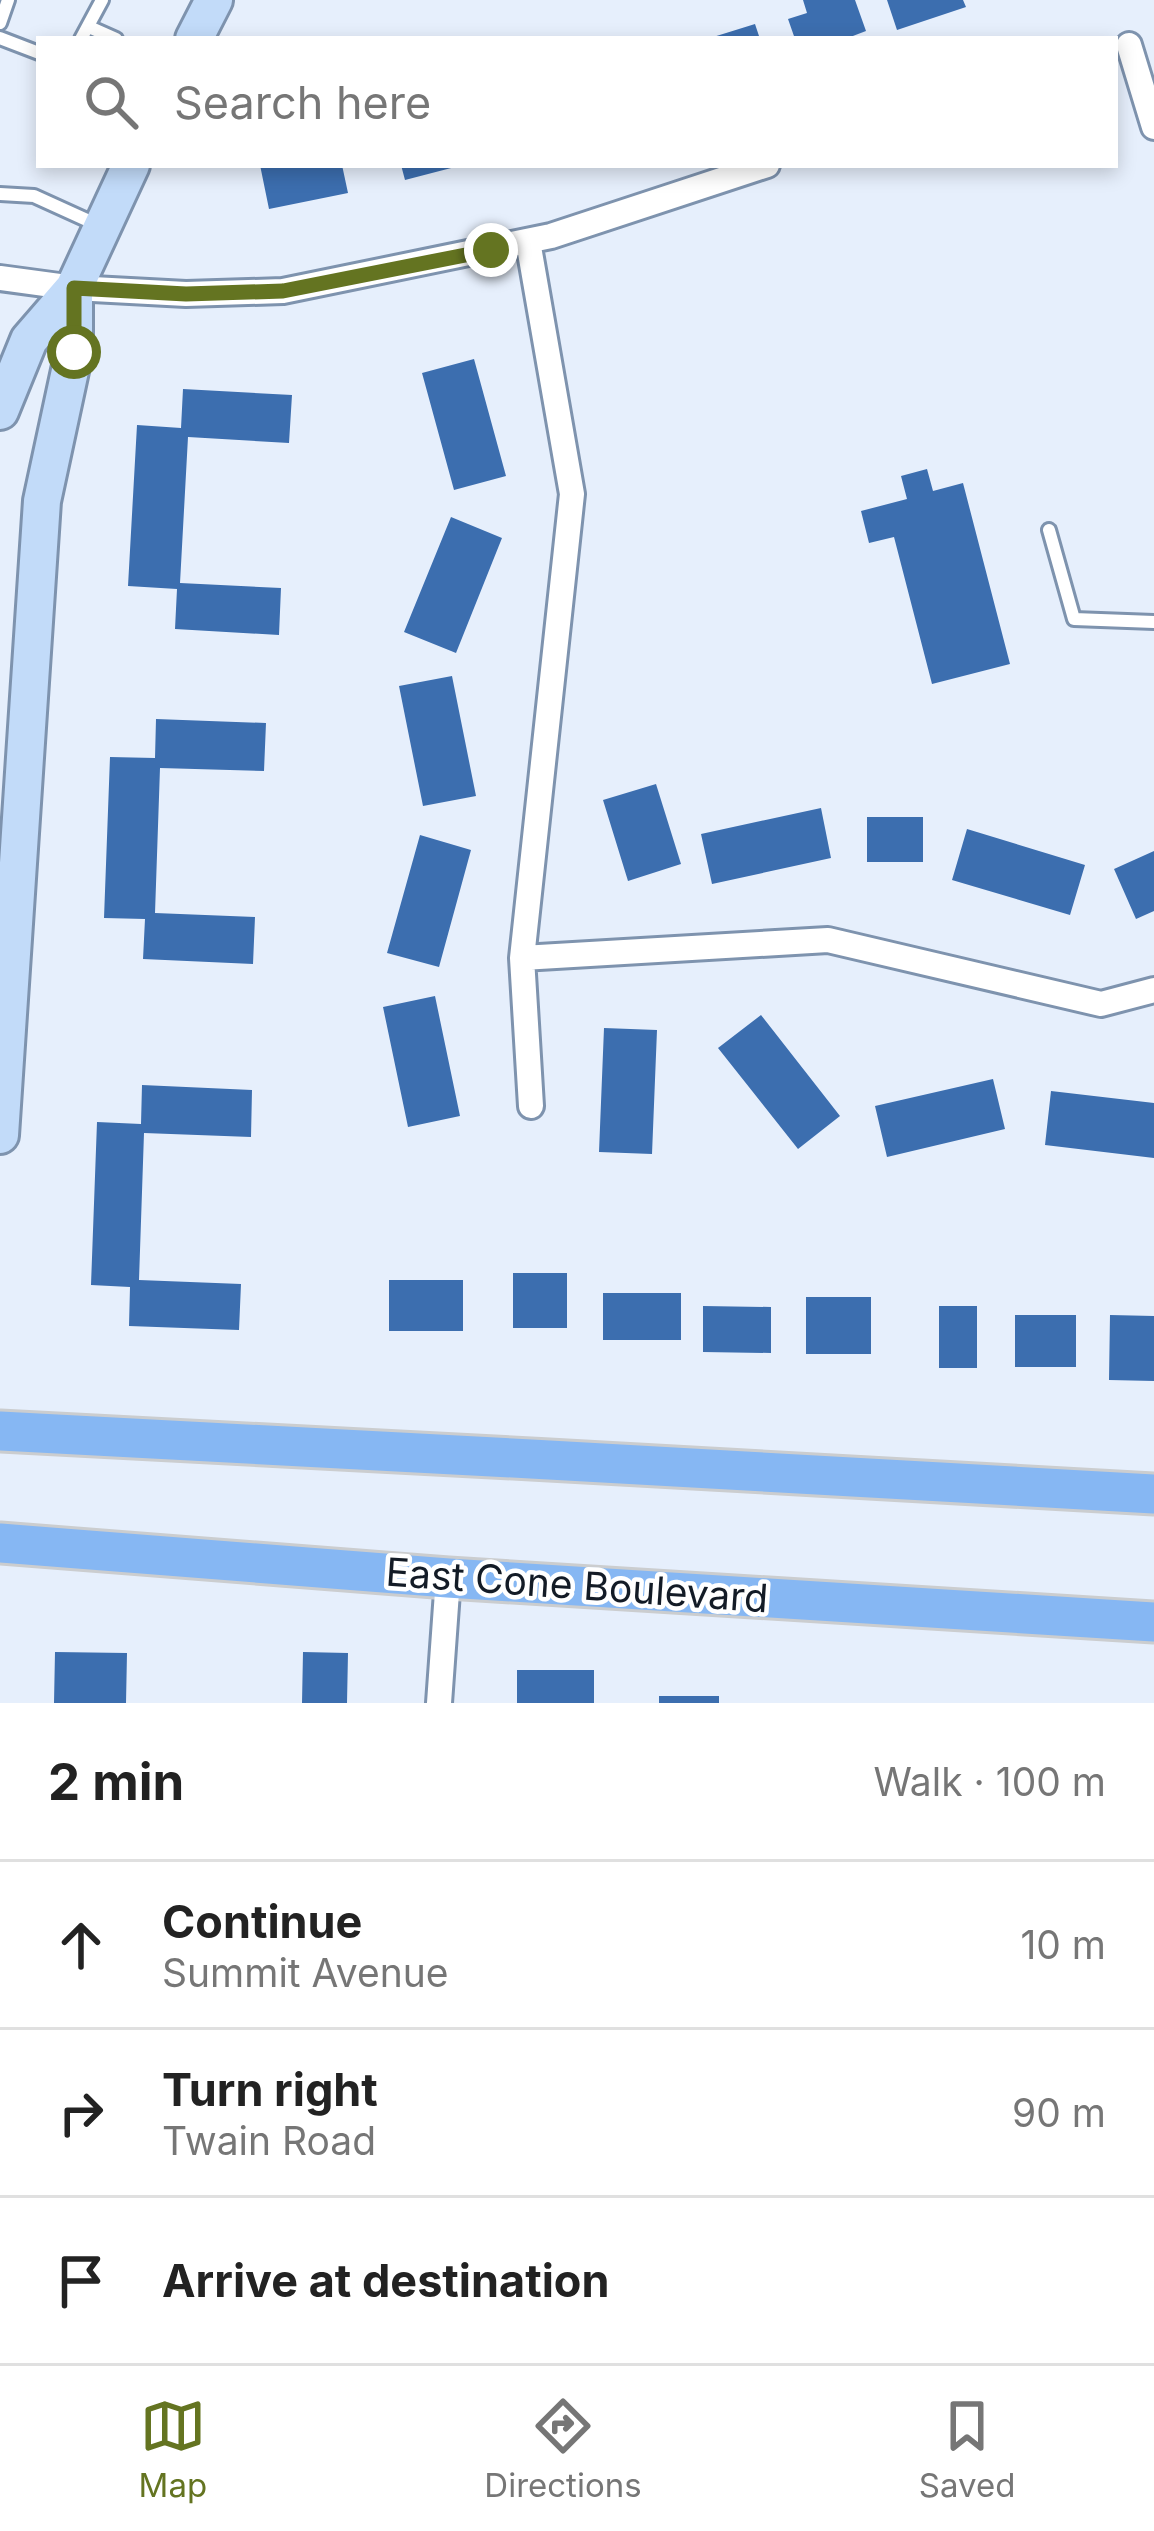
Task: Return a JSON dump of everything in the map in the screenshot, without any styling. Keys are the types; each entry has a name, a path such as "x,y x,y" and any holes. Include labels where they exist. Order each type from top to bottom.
{"main road":[{"path":"196,36 214,0"},
{"path":"0,411 29,340 74,288 129,168"},
{"path":"0,1135 42,501 74,352 74,288"},
{"path":"0,1431 1154,1494"},
{"name":"East Cone Boulevard","path":"0,1543 448,1578 1154,1622"}],"street":[{"path":"1154,37 1122,48 1154,127"},
{"path":"0,278 74,288 186,294 283,291 528,242 757,168"},
{"path":"528,242 572,494 522,958 531,1106"},
{"path":"522,958 828,940 1101,1004 1154,990"},
{"path":"439,1703 448,1578"}],"lane":[{"path":"0,23 8,0"},
{"path":"85,33 102,0"},
{"path":"0,38 36,51"},
{"path":"0,194 34,196 100,226"},
{"path":"1049,530 1074,619 1154,622"}],"building":[{"path":"803,0 855,0 866,31 853,36 794,36 788,19 807,13"},
{"path":"887,0 963,0 966,7 897,30"},
{"path":"755,24 759,36 716,36"},
{"path":"261,168 343,168 348,193 269,209"},
{"path":"402,168 451,168 405,180"},
{"path":"474,359 506,476 454,490 422,373"},
{"path":"183,389 292,395 289,443 188,437 180,583 281,588 279,635 175,629 177,589 128,586 137,425 181,428"},
{"path":"927,469 933,491 963,483 1010,664 932,684 894,537 869,543 861,511 907,499 901,476"},
{"path":"451,517 502,538 456,653 404,632"},
{"path":"452,676 476,796 423,806 399,686"},
{"path":"156,719 266,723 264,771 160,768 155,913 255,917 253,964 143,959 145,919 104,918 110,757 155,758"},
{"path":"656,784 681,864 628,881 603,800"},
{"path":"821,808 831,858 712,884 701,834"},
{"path":"867,817 923,817 923,862 867,862"},
{"path":"967,829 1085,865 1070,915 952,880"},
{"path":"420,835 471,850 439,967 387,953"},
{"path":"1154,851 1154,911 1136,919 1114,869"},
{"path":"435,996 460,1116 408,1127 383,1007"},
{"path":"761,1015 840,1116 798,1149 718,1048"},
{"path":"604,1028 657,1030 652,1154 599,1152"},
{"path":"993,1079 1005,1129 887,1157 875,1106"},
{"path":"142,1085 252,1090 251,1137 144,1133 139,1280 241,1284 239,1330 129,1326 130,1287 91,1285 97,1122 141,1124"},
{"path":"1051,1091 1154,1103 1154,1158 1045,1145"},
{"path":"513,1273 567,1273 567,1328 513,1328"},
{"path":"389,1280 463,1280 463,1331 389,1331"},
{"path":"603,1293 681,1293 681,1340 603,1340"},
{"path":"806,1297 871,1297 871,1354 806,1354"},
{"path":"703,1306 771,1307 771,1353 703,1352"},
{"path":"939,1306 977,1306 977,1368 939,1368"},
{"path":"1015,1315 1076,1315 1076,1367 1015,1367"},
{"path":"1110,1315 1154,1316 1154,1381 1109,1380"},
{"path":"55,1652 127,1653 126,1703 54,1703"},
{"path":"303,1652 348,1653 347,1703 302,1703"},
{"path":"517,1670 594,1670 594,1703 517,1703"},
{"path":"659,1696 719,1696 719,1703 659,1703"}],"route":[{"path":"74,352 74,288 186,294 283,291 491,250"}]}
